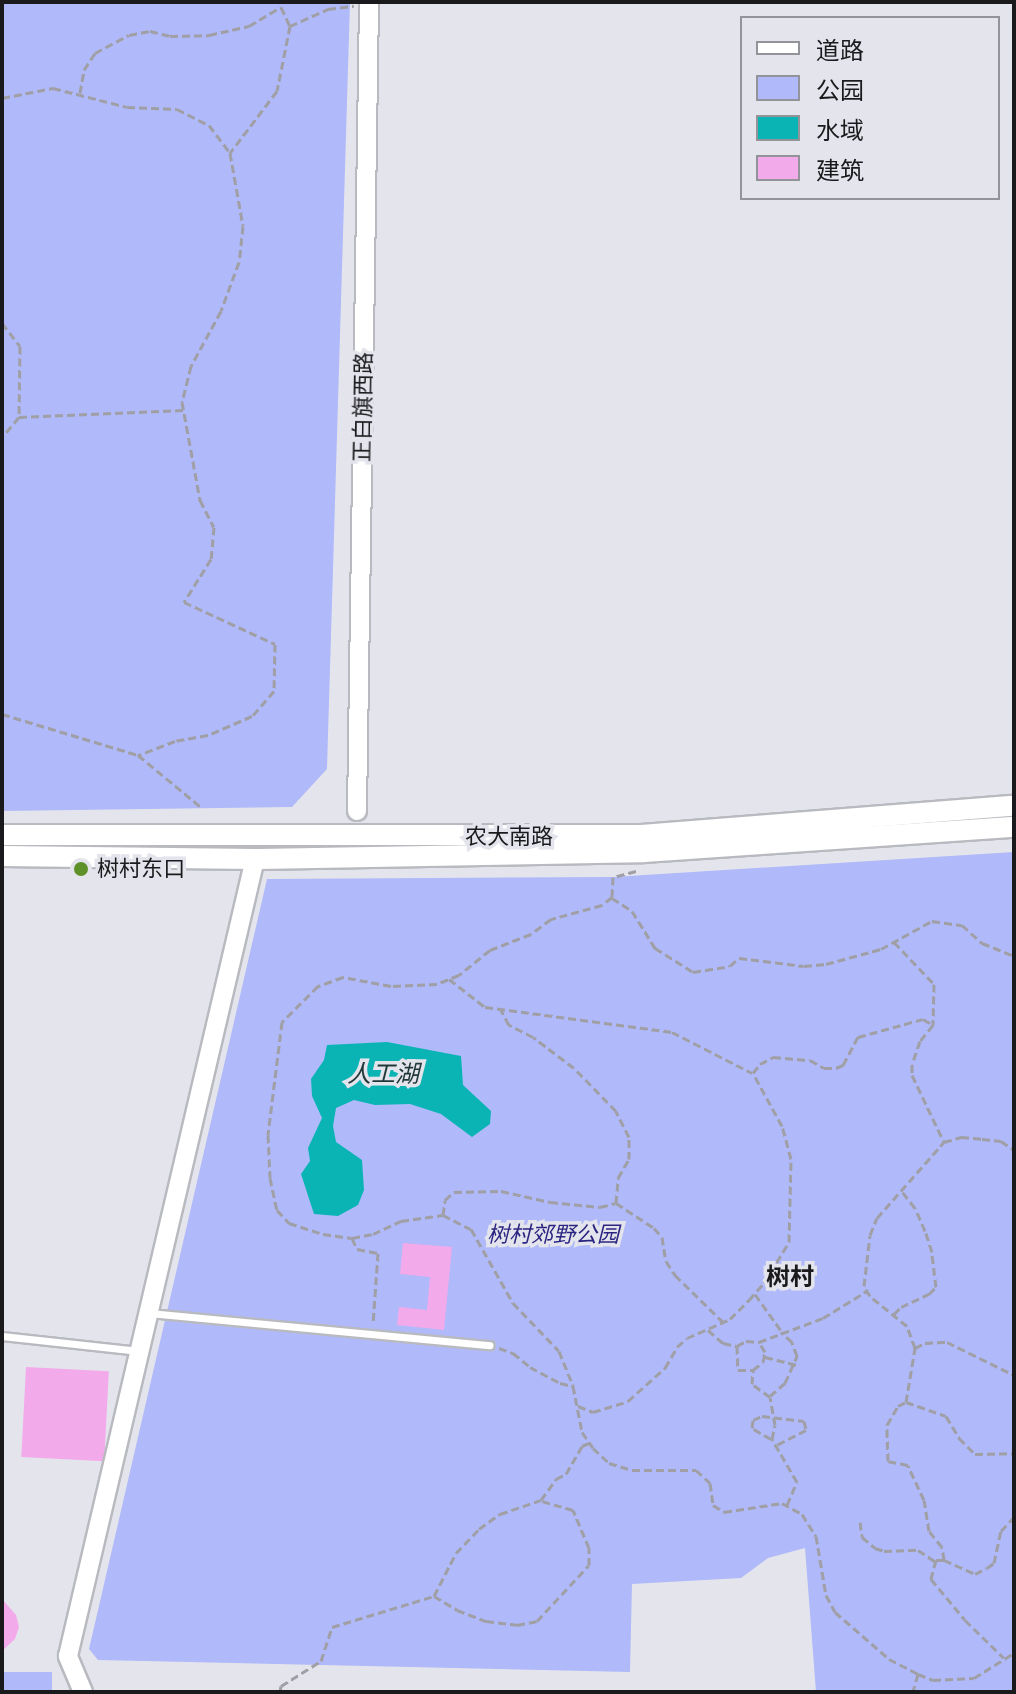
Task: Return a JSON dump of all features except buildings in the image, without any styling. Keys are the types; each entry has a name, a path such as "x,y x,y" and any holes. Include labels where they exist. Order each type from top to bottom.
{"main road":[{"name":"农大南路","path":"2,835 642,835 1014,806"},
{"name":"农大南路","path":"2,856 255,859 643,852 1014,827"}],"street":[{"name":"正白旗西路","path":"357,811 369,5"},
{"path":"83,1692 68,1656 255,859"}],"lane":[{"path":"149,1313 490,1345"},
{"path":"2,1336 141,1351"}],"path":[{"path":"80,93 84,70 95,53 129,35 150,31 170,36 209,35 249,26 280,5 290,26 277,91 230,153"},
{"path":"290,26 328,9 369,5"},
{"path":"2,98 53,88 127,107 177,109 209,125 230,153 243,226 239,262 221,311 191,366 184,410 200,500 214,527 211,559 184,602 275,644 274,691 252,716 208,735 175,741 138,755"},
{"path":"2,323 20,346 19,417 2,437"},
{"path":"19,417 184,410"},
{"path":"2,714 138,755 202,808"},
{"path":"643,870 613,877 612,897 602,905 551,919 531,934 490,950 449,979 420,988 343,977 318,986 282,1022 268,1135 270,1178 277,1210 289,1223 323,1234 352,1238 373,1234 401,1221 443,1215 471,1229 513,1303 559,1351 573,1386 582,1432 609,1463 632,1470 696,1470 710,1483 713,1505 724,1512 769,1504 787,1505 802,1514 816,1536 826,1595 835,1612 889,1659 918,1674 933,1680 974,1678 1014,1653"},
{"path":"612,897 632,911 655,948 693,972 730,966 739,958 804,966 826,964 894,942 932,921 962,925 982,943 1014,956"},
{"path":"894,942 934,984 933,1025 920,1041 912,1064 912,1075 944,1142"},
{"path":"449,979 485,1007 672,1032 753,1073 782,1126 791,1159 793,1186 789,1242 755,1294 723,1322 677,1347 665,1368 628,1401 593,1412 578,1406"},
{"path":"501,1010 509,1025 533,1037 574,1068 616,1111 629,1137 629,1159 618,1178 616,1203"},
{"path":"753,1073 773,1057 810,1060 824,1068 836,1068 843,1065 858,1037 869,1031 923,1019 933,1025"},
{"path":"906,1402 915,1348 907,1326 864,1286 870,1235 885,1205 944,1142 961,1137 1001,1141 1014,1150"},
{"path":"894,1314 936,1287 932,1252 925,1231 915,1208 900,1189"},
{"path":"443,1215 445,1200 454,1192 501,1191 550,1202 600,1207 616,1203 654,1228 662,1237 666,1261 675,1275 723,1322"},
{"path":"1014,1228 1014,1241"},
{"path":"352,1238 357,1249 378,1253 372,1333"},
{"path":"708,1330 723,1343 737,1346 746,1341 759,1342 823,1318 867,1291"},
{"path":"755,1294 792,1342 797,1356 796,1365 785,1383 770,1397"},
{"path":"759,1342 764,1357"},
{"path":"915,1348 925,1343 947,1342 1014,1375"},
{"path":"490,1345 513,1353 530,1367 573,1386"},
{"path":"737,1346 738,1370 753,1370"},
{"path":"764,1357 796,1365"},
{"path":"764,1357 753,1370 752,1384 770,1397 775,1420 774,1446 797,1482 787,1505"},
{"path":"944,1560 942,1547 925,1522 919,1484 908,1465 888,1461 887,1425 898,1406 906,1402 946,1416 959,1438 975,1454 1014,1453"},
{"path":"772,1439 752,1428 753,1420 762,1416 775,1420 804,1421 806,1430 774,1446"},
{"path":"280,1692 281,1686 321,1661 332,1627 434,1596 456,1553 479,1529 500,1514 541,1500 556,1479 566,1474 582,1446 589,1443"},
{"path":"434,1596 457,1610 486,1621 517,1625 537,1621 589,1565 589,1548 573,1510 541,1500"},
{"path":"860,1522 862,1537 875,1548 884,1551 918,1550 936,1562 944,1560 975,1574 994,1563 1001,1531 1014,1517"},
{"path":"936,1562 931,1579 965,1620 1004,1658"},
{"path":"913,1692 918,1674"}],"green space":[{"path":"2,2 350,2 327,769 292,807 2,811"},
{"name":"树村郊野公园","path":"1014,852 1014,1692 816,1692 805,1548 768,1558 741,1578 632,1584 630,1672 98,1660 89,1649 267,879 613,877"},
{"path":"2,1672 52,1672 52,1692 2,1692"}],"water":[{"name":"人工湖","path":"387,1042 461,1056 463,1085 491,1111 490,1124 472,1137 441,1114 410,1104 375,1105 354,1100 336,1108 333,1126 336,1142 362,1160 364,1190 358,1205 338,1216 314,1214 301,1174 310,1161 308,1148 322,1118 312,1096 311,1079 324,1060 327,1045"}],"place":[{"name":"树村东口","path":"81,869"}],"district":[{"name":"树村","path":"790,1277"}]}
